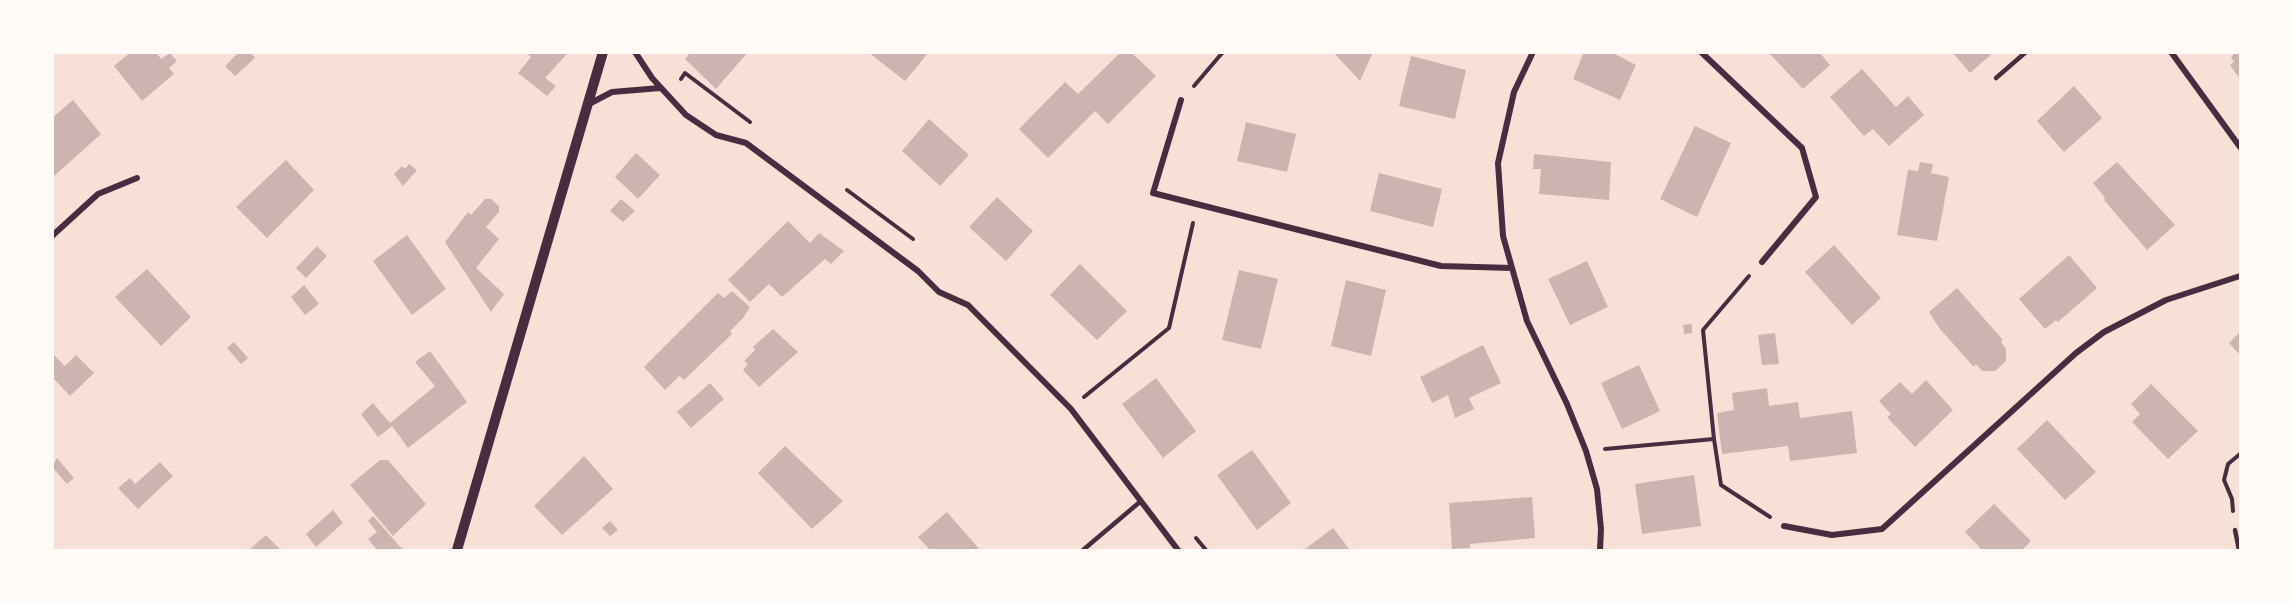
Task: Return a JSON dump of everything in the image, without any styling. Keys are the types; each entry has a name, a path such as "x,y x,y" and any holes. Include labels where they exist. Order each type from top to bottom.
{"street":[{"path":"457,550 603,52"},
{"path":"635,52 660,88 686,115 716,135 746,143 918,271 939,292 968,305 1071,409 1178,550"},
{"path":"1533,52 1514,92 1498,163 1503,236 1527,321 1586,451 1597,489 1601,528 1600,550"},
{"path":"1701,52 1802,148 1816,197 1762,262"},
{"path":"2171,53 2241,147"},
{"path":"587,106 612,92 660,88"},
{"path":"1181,100 1153,193 1441,266 1512,268"},
{"path":"52,236 98,194 137,178"},
{"path":"1784,526 1832,535 1882,529 2076,353 2104,332 2166,300 2241,276"}],"lane":[{"path":"1996,78 2026,52"},
{"path":"1083,550 1141,501"},
{"path":"2235,530 2239,550"}],"path":[{"path":"1181,100 1223,52"},
{"path":"1080,402 1169,328 1197,203"},
{"path":"1762,262 1703,330 1721,485 1784,526"},
{"path":"1586,451 1714,439"},
{"path":"2235,530 2232,499 2224,480 2228,464 2241,454"}],"building":[{"path":"131,52 156,52 161,59 170,53 177,61 169,68 174,74 142,101 114,66"},
{"path":"239,52 250,52 255,58 235,76 225,66"},
{"path":"525,52 567,54 545,78 556,86 547,96 518,73 531,57"},
{"path":"691,52 748,52 716,89 685,59"},
{"path":"868,52 929,52 905,81"},
{"path":"1121,52 1131,52 1156,76 1108,124 1095,111 1048,158 1019,129 1065,82 1078,94"},
{"path":"1333,52 1373,52 1360,81"},
{"path":"1584,52 1611,52 1636,65 1620,100 1573,79"},
{"path":"1768,52 1819,52 1830,65 1803,89"},
{"path":"1952,52 1994,52 1970,73"},
{"path":"2236,52 2240,52 2240,79 2230,65 2234,62 2231,57"},
{"path":"1411,56 1466,70 1455,119 1399,106"},
{"path":"1862,69 1896,107 1908,96 1924,115 1889,146 1873,129 1864,136 1830,97"},
{"path":"2074,86 2102,118 2064,152 2037,121"},
{"path":"73,100 101,134 54,176 52,118"},
{"path":"929,119 969,155 940,186 902,151"},
{"path":"1246,122 1296,134 1287,172 1237,161"},
{"path":"1695,126 1731,143 1697,217 1660,199"},
{"path":"636,153 660,175 638,199 615,177"},
{"path":"1534,154 1611,162 1609,200 1539,194 1541,169 1533,169"},
{"path":"286,160 314,190 267,238 236,207"},
{"path":"1920,162 1933,164 1931,173 1949,177 1937,241 1897,235 1908,170 1918,171"},
{"path":"2117,162 2175,225 2147,250 2104,200 2105,198 2093,183"},
{"path":"409,164 417,170 403,186 394,174 402,166 405,169"},
{"path":"1379,173 1442,189 1433,227 1370,211"},
{"path":"997,197 1033,231 1006,261 969,227"},
{"path":"485,199 491,199 499,206 499,212 486,227 499,239 476,268 504,294 491,312 445,242 468,212 471,215"},
{"path":"621,199 635,211 623,222 610,211"},
{"path":"788,221 810,243 819,233 844,251 831,264 825,259 782,297 769,284 750,302 728,280"},
{"path":"407,235 446,289 412,315 373,261"},
{"path":"1834,245 1881,298 1852,325 1805,272"},
{"path":"317,246 327,256 306,278 296,268"},
{"path":"2069,255 2097,288 2058,322 2056,320 2045,329 2019,299"},
{"path":"1587,261 1608,307 1570,325 1548,279"},
{"path":"1080,264 1127,311 1097,340 1050,295"},
{"path":"147,269 191,317 161,346 115,297"},
{"path":"1239,270 1278,279 1261,349 1222,340"},
{"path":"1346,280 1386,290 1371,356 1331,346"},
{"path":"304,285 319,304 305,315 291,297"},
{"path":"1957,288 2003,340 2001,342 2006,349 2006,361 1995,371 1982,371 1976,364 1974,367 1940,329 1929,312"},
{"path":"732,291 750,307 743,318 730,331 732,334 684,380 679,376 665,390 644,367 718,293 724,298"},
{"path":"1692,324 1692,333 1684,334 1683,325"},
{"path":"773,329 798,352 759,387 743,370 748,364 744,361 755,350 753,347"},
{"path":"2240,332 2240,355 2229,343"},
{"path":"1775,333 1779,364 1762,365 1758,335"},
{"path":"234,342 248,358 241,364 227,348"},
{"path":"1483,345 1501,383 1469,398 1474,409 1455,418 1448,395 1432,403 1420,377"},
{"path":"430,351 467,402 408,448 392,426 378,437 361,414 373,403 390,423 435,386 415,362"},
{"path":"52,353 65,366 76,355 94,373 70,396 52,377"},
{"path":"1639,365 1660,411 1622,429 1601,383"},
{"path":"1156,378 1196,431 1163,458 1122,404"},
{"path":"1926,380 1953,410 1915,447 1887,417 1891,414 1879,401 1900,382 1912,394"},
{"path":"710,383 724,399 691,428 677,412"},
{"path":"2151,384 2198,431 2168,459 2132,422 2140,414 2131,404"},
{"path":"1767,388 1769,406 1798,402 1800,418 1852,411 1857,453 1790,461 1788,446 1722,454 1717,413 1734,410 1732,393"},
{"path":"2047,420 2096,472 2065,500 2017,449"},
{"path":"785,446 843,501 812,529 758,473"},
{"path":"1252,450 1291,503 1257,530 1217,475"},
{"path":"584,456 613,489 562,535 534,506"},
{"path":"57,458 74,478 67,484 52,467"},
{"path":"380,460 388,460 426,504 393,536 350,485"},
{"path":"160,462 173,476 138,509 118,488 130,478 135,484"},
{"path":"1694,475 1701,526 1642,534 1635,484"},
{"path":"1532,497 1535,538 1470,544 1470,548 1452,549 1449,503"},
{"path":"1994,504 2031,541 2022,550 1982,550 1965,532"},
{"path":"333,510 343,523 316,547 306,534"},
{"path":"947,512 980,550 930,550 918,537"},
{"path":"373,516 403,550 377,550 368,539 377,532 368,521"},
{"path":"610,521 618,530 610,536 602,528"},
{"path":"1333,528 1350,550 1304,550"},
{"path":"266,535 281,550 249,550"}]}
